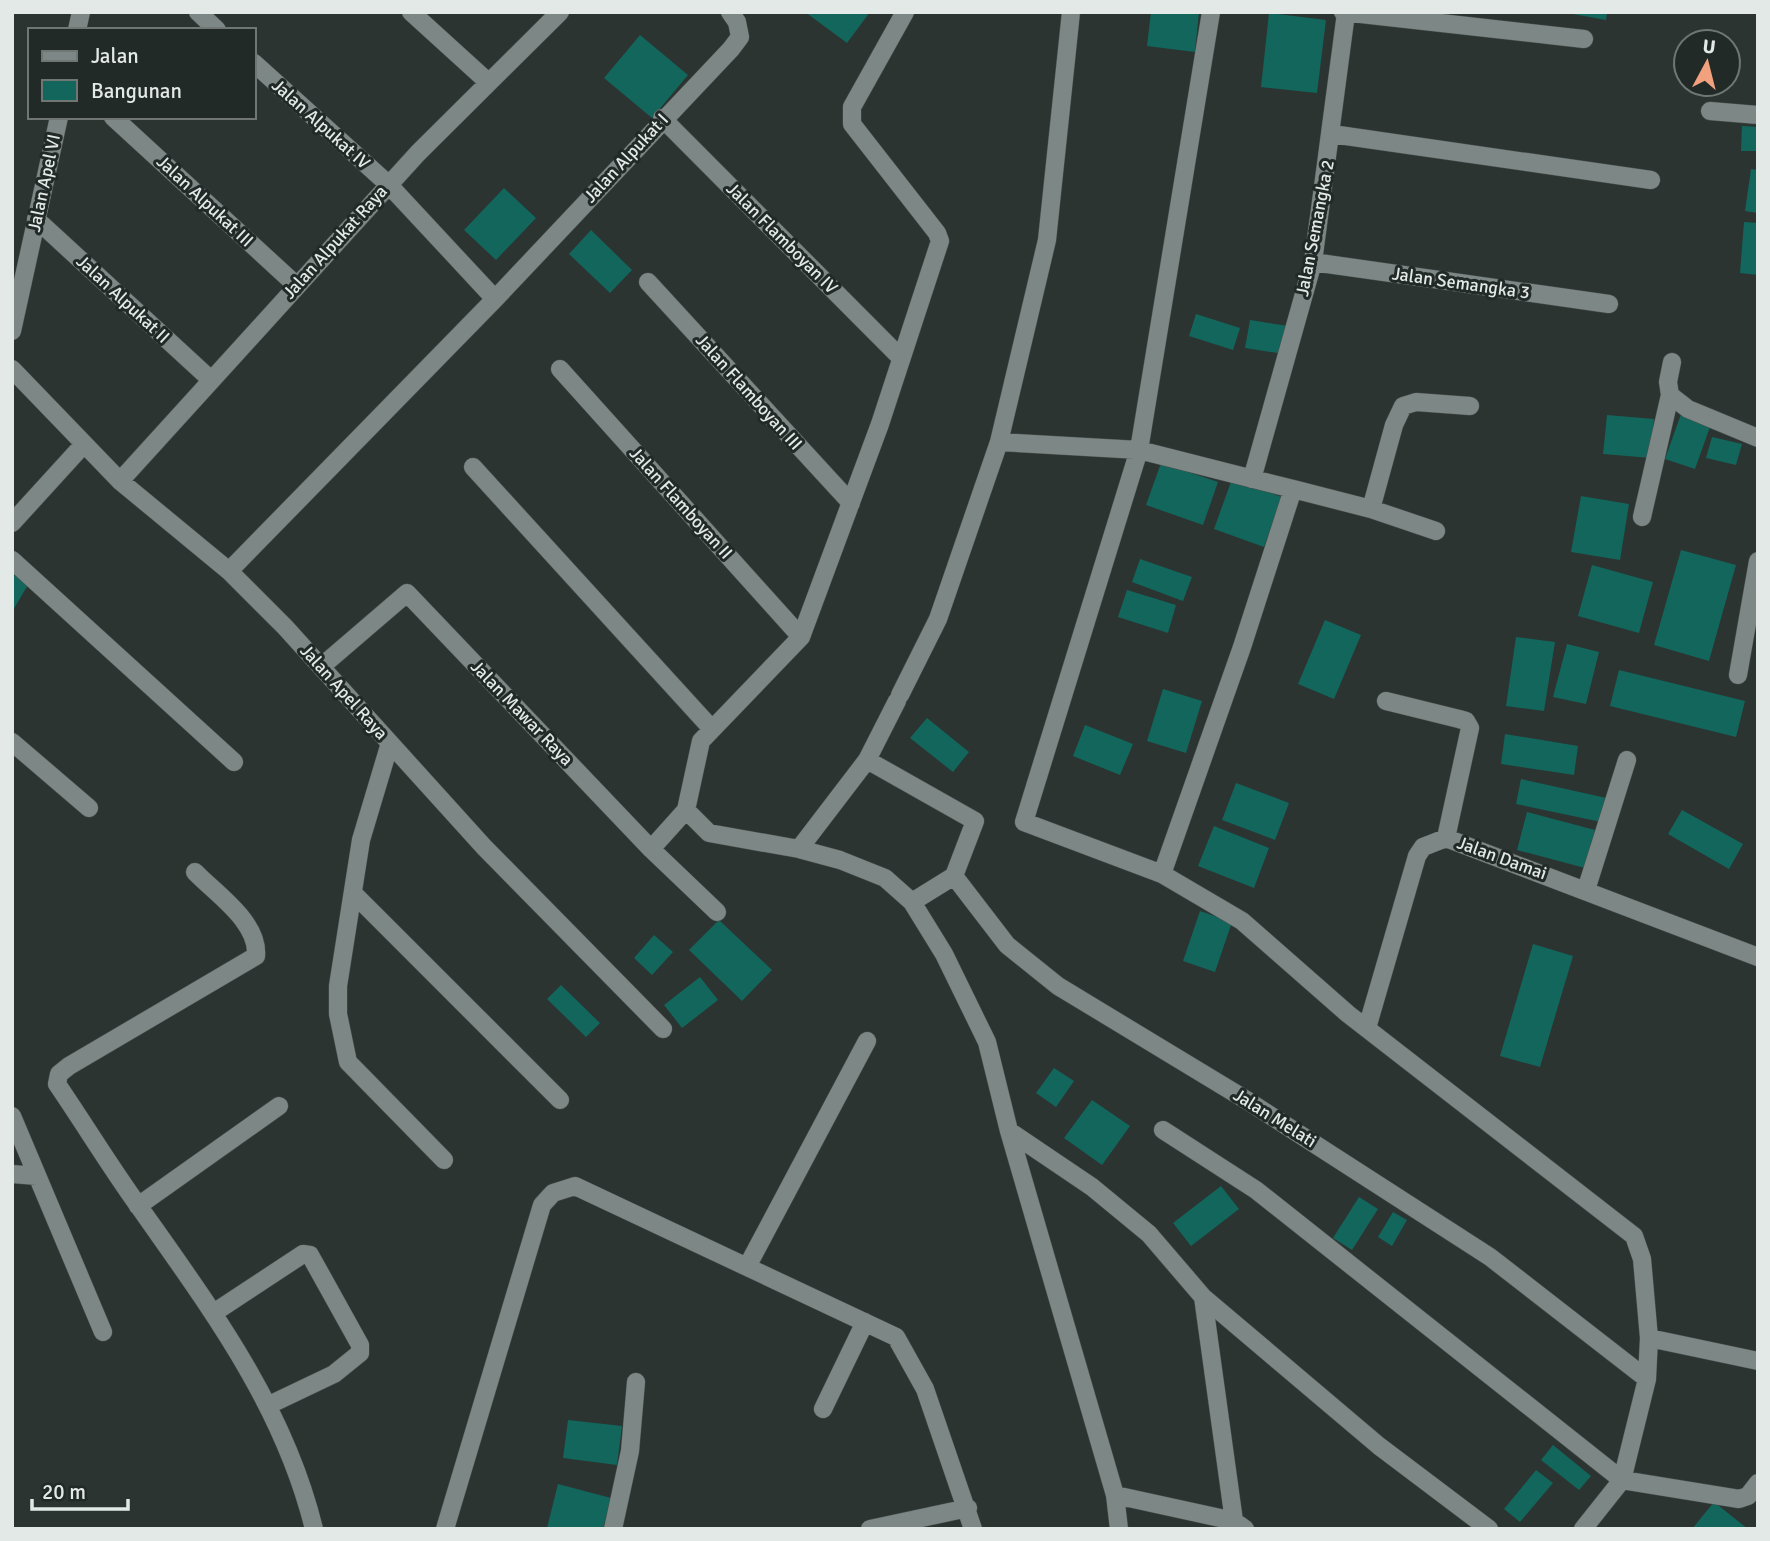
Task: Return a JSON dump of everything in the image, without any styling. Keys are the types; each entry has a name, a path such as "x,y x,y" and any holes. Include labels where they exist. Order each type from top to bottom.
{"street":[{"path":"198,12 215,28"},
{"path":"411,12 488,82"},
{"name":"Jalan Alpukat Raya","path":"120,481 388,184 560,12"},
{"name":"Jalan Alpukat I","path":"229,571 495,299 740,37 737,22 730,12"},
{"path":"651,849 686,810 701,741 801,637 851,503 940,241 937,233 852,124 851,118 852,107 905,12"},
{"path":"799,849 867,760 938,619 999,442 1047,240 1072,12"},
{"path":"1211,12 1139,450 1024,822 1162,874 1241,921 1367,1028 1634,1236 1642,1259 1649,1338 1647,1379 1622,1479 1583,1529"},
{"path":"1345,12 1584,39"},
{"name":"Jalan Semangka 2","path":"1252,479 1313,262 1332,134 1345,12"},
{"name":"Jalan Alpukat IV","path":"256,65 388,184"},
{"path":"1710,111 1758,116"},
{"name":"Jalan Flamboyan IV","path":"662,118 901,358"},
{"name":"Jalan Apel VI","path":"12,331 16,293 59,119"},
{"name":"Jalan Alpukat III","path":"115,119 296,285"},
{"path":"1332,134 1651,180"},
{"path":"388,184 495,299"},
{"name":"Jalan Alpukat II","path":"36,219 210,379"},
{"name":"Jalan Semangka 3","path":"1313,262 1609,304"},
{"name":"Jalan Flamboyan III","path":"648,282 851,503"},
{"path":"1642,517 1670,395 1668,382 1672,362"},
{"name":"Jalan Apel Raya","path":"12,369 120,481 229,571 322,666 484,847 663,1029"},
{"name":"Jalan Flamboyan II","path":"560,369 801,637"},
{"path":"1670,395 1688,409 1758,438"},
{"path":"1371,509 1394,425 1404,406 1416,402 1470,406"},
{"path":"999,442 1139,450 1371,509 1436,531"},
{"path":"12,523 84,444"},
{"path":"474,467 711,729"},
{"path":"1162,874 1242,647 1293,489"},
{"path":"12,560 234,762"},
{"path":"1738,675 1758,561"},
{"name":"Jalan Mawar Raya","path":"322,666 407,593 651,849 717,912"},
{"path":"1386,701 1459,719 1466,722 1470,728 1446,838"},
{"path":"12,742 89,808"},
{"path":"390,744 361,840 338,986 338,1014 348,1062 444,1160"},
{"path":"867,760 975,821 954,876 912,902"},
{"path":"1586,890 1627,760"},
{"path":"686,810 709,833 799,849 840,860 885,878 912,902 944,954 987,1042 1009,1131 1115,1495 1119,1529"},
{"name":"Jalan Damai","path":"1367,1028 1417,856 1423,847 1446,838 1758,957"},
{"path":"195,872 252,930 257,943 256,956 69,1066 59,1074 57,1084 138,1206 215,1312 269,1405 297,1466 312,1520"},
{"name":"Jalan Melati","path":"954,876 1007,945 1058,986 1248,1101 1490,1257 1647,1379"},
{"path":"353,893 560,1100"},
{"path":"748,1265 867,1041"},
{"path":"138,1206 279,1105"},
{"path":"12,1116 103,1332"},
{"path":"1163,1130 1256,1190 1622,1479 1739,1499 1748,1496 1758,1483"},
{"path":"1009,1131 1092,1186 1149,1234 1203,1297 1379,1446 1489,1529"},
{"path":"12,1174 37,1176"},
{"path":"445,1529 547,1198 559,1189 575,1186 748,1265 895,1337 925,1389 973,1529"},
{"path":"215,1312 303,1254 310,1255 360,1345 360,1353 334,1374 269,1405"},
{"path":"1115,1495 1239,1525 1203,1297"},
{"path":"822,1409 864,1322"},
{"path":"1649,1338 1758,1361"},
{"path":"613,1529 630,1451 636,1382"},
{"path":"870,1529 968,1508"}],"building":[{"path":"805,12 870,12 847,43"},
{"path":"1151,12 1199,12 1195,52 1147,46"},
{"path":"1562,12 1607,12 1606,20"},
{"path":"1269,13 1326,20 1317,93 1261,87"},
{"path":"640,35 688,75 652,118 604,78"},
{"path":"1742,126 1758,127 1758,151 1741,151"},
{"path":"1751,169 1758,170 1758,213 1745,211"},
{"path":"504,188 536,218 496,260 464,230"},
{"path":"1744,222 1758,223 1758,275 1740,273"},
{"path":"591,230 632,270 610,293 569,254"},
{"path":"1196,314 1240,328 1233,350 1189,336"},
{"path":"1250,320 1288,326 1284,354 1245,348"},
{"path":"1681,414 1711,424 1695,469 1665,459"},
{"path":"1607,415 1654,419 1651,458 1603,454"},
{"path":"1712,437 1742,444 1736,465 1706,458"},
{"path":"1161,463 1218,482 1203,525 1146,505"},
{"path":"1232,479 1282,497 1264,547 1214,529"},
{"path":"1581,496 1629,504 1620,560 1571,552"},
{"path":"1681,550 1736,565 1709,661 1654,645"},
{"path":"1140,559 1192,577 1183,601 1132,582"},
{"path":"1592,565 1653,582 1639,633 1578,616"},
{"path":"12,574 29,583 12,612"},
{"path":"1127,590 1176,605 1168,633 1118,617"},
{"path":"1325,620 1361,635 1334,699 1298,684"},
{"path":"1516,637 1555,642 1544,711 1506,706"},
{"path":"1567,644 1599,652 1586,704 1553,697"},
{"path":"1619,670 1745,701 1736,737 1610,706"},
{"path":"1163,689 1202,701 1186,753 1147,741"},
{"path":"927,718 969,752 953,772 910,738"},
{"path":"1085,725 1133,744 1120,775 1073,756"},
{"path":"1505,734 1578,746 1574,775 1501,764"},
{"path":"1521,779 1611,799 1606,823 1516,804"},
{"path":"1236,783 1289,803 1275,840 1222,820"},
{"path":"1682,810 1743,844 1729,869 1668,834"},
{"path":"1527,812 1595,830 1585,868 1517,850"},
{"path":"1214,826 1269,848 1254,888 1198,866"},
{"path":"1200,911 1232,922 1215,972 1183,961"},
{"path":"719,920 772,970 742,1001 689,950"},
{"path":"654,935 673,952 652,975 634,958"},
{"path":"1533,944 1573,956 1540,1067 1500,1056"},
{"path":"700,977 718,1000 682,1028 664,1005"},
{"path":"561,985 600,1023 586,1037 547,999"},
{"path":"1054,1068 1074,1081 1056,1107 1036,1093"},
{"path":"1092,1100 1130,1126 1102,1165 1064,1138"},
{"path":"1221,1186 1239,1209 1191,1246 1173,1223"},
{"path":"1359,1197 1378,1209 1352,1250 1333,1238"},
{"path":"1393,1212 1407,1220 1392,1246 1378,1237"},
{"path":"568,1420 622,1426 617,1465 563,1458"},
{"path":"1553,1445 1591,1476 1579,1490 1541,1460"},
{"path":"1536,1470 1553,1483 1520,1522 1504,1509"},
{"path":"558,1484 611,1498 603,1529 547,1528"},
{"path":"1714,1502 1748,1529 1692,1529"}]}
